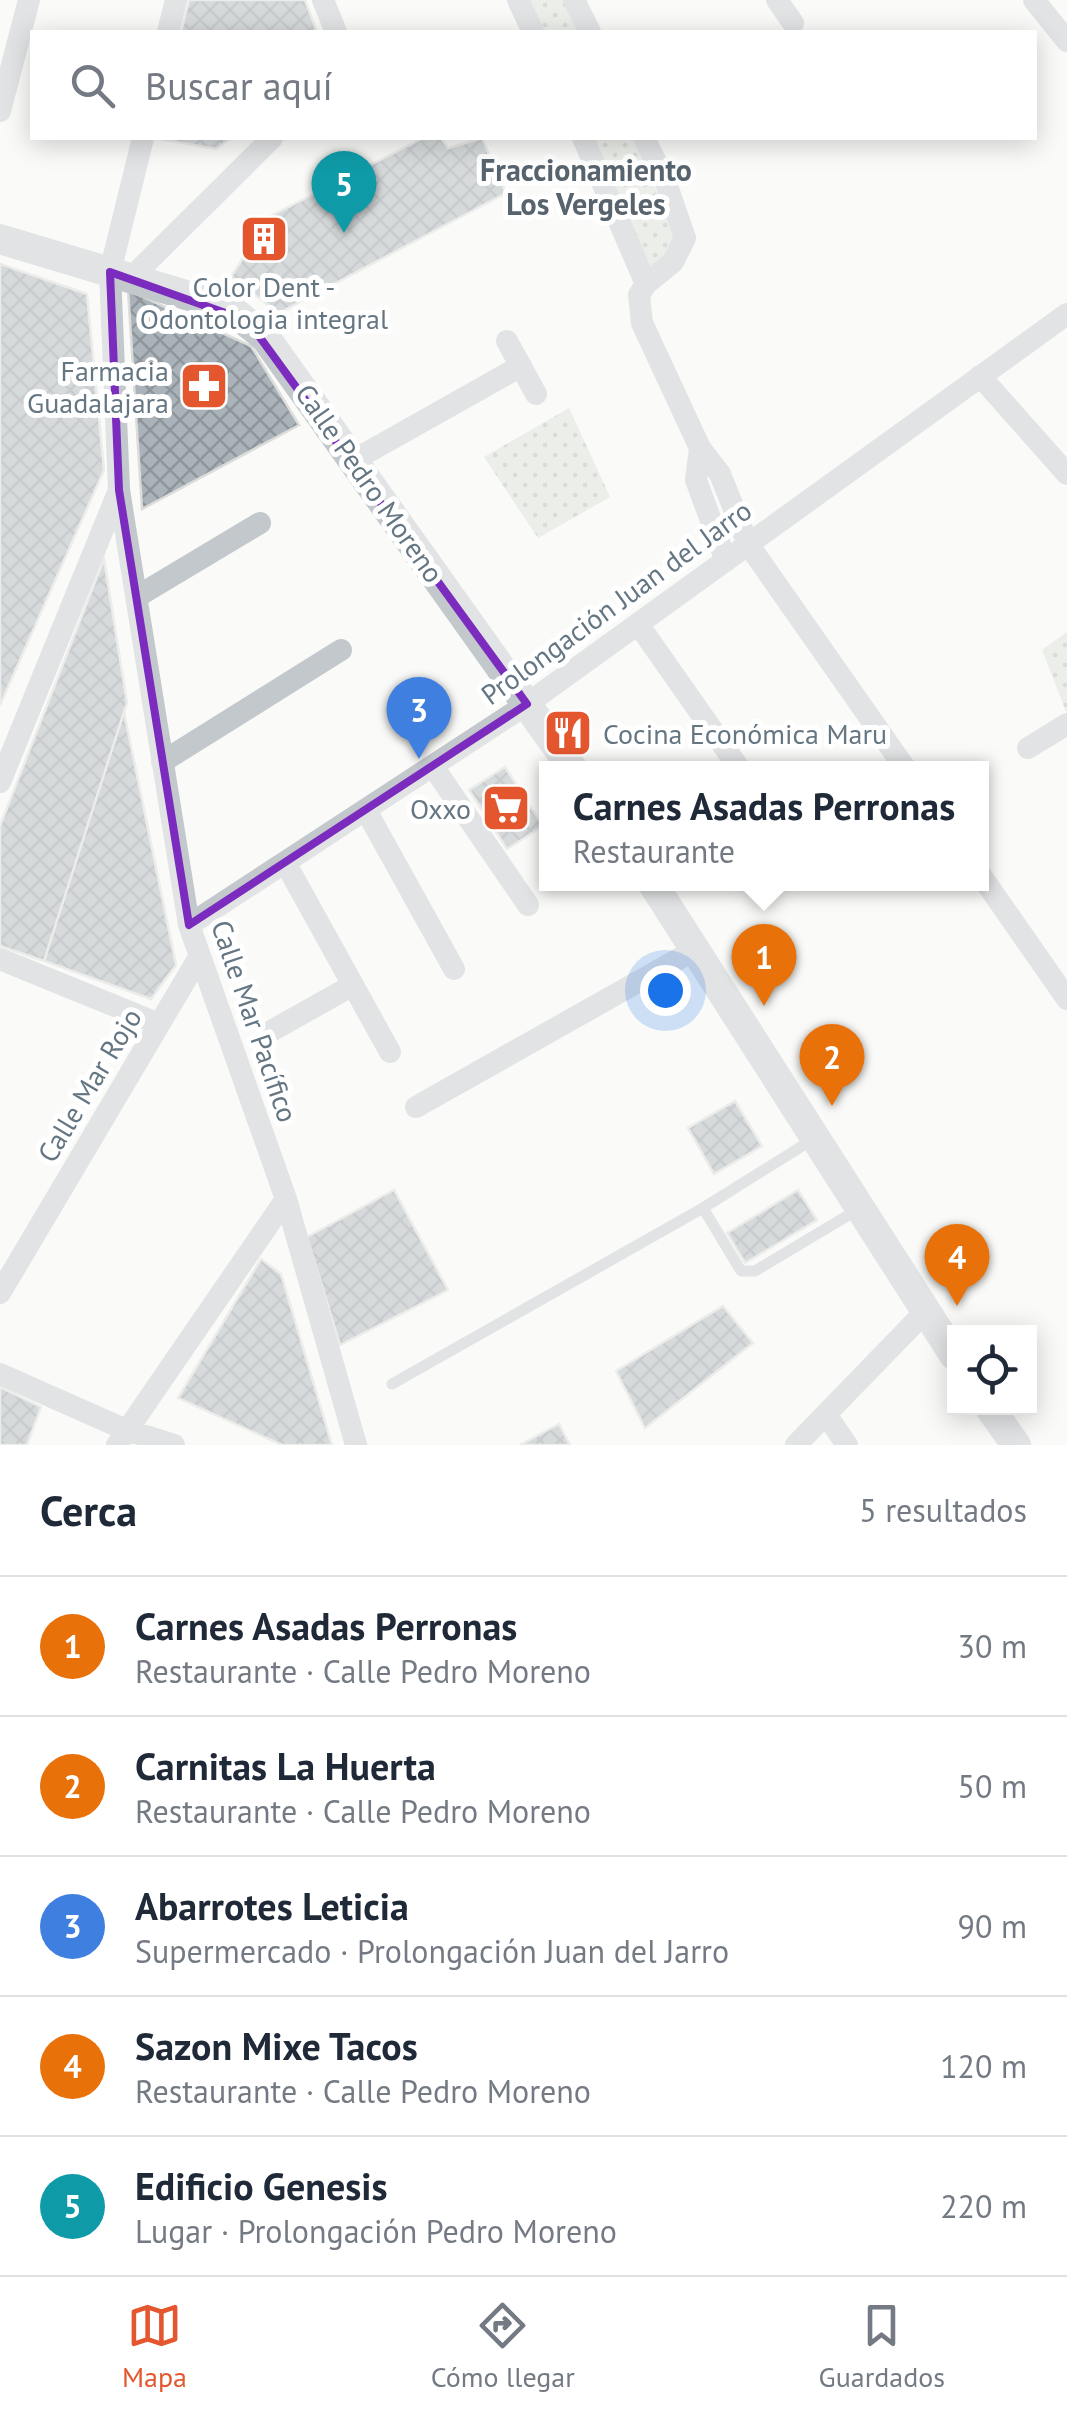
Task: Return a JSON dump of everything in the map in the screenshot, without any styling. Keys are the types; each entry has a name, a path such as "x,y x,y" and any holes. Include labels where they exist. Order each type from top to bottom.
{"street":[{"path":"0,110 29,0"},
{"path":"168,30 176,0"},
{"path":"323,0 335,30"},
{"path":"518,0 532,30"},
{"path":"574,0 589,30"},
{"path":"777,0 794,22"},
{"path":"1034,0 1067,41"},
{"name":"Calle Mar Pacífico","path":"143,140 121,274 118,490 162,762 198,959 286,1199 356,1445"},
{"path":"121,274 270,140"},
{"path":"584,140 646,284"},
{"path":"645,140 665,180 685,238 673,262 646,284 639,296 642,323 700,448 720,474 748,544 900,761"},
{"name":"Calle Pedro Moreno","path":"0,239 229,308 265,337 567,761"},
{"name":"Prolongación Juan del Jarro","path":"189,924 367,812 527,704 1067,314"},
{"path":"507,341 536,394"},
{"path":"354,460 520,366"},
{"path":"980,376 1067,474"},
{"path":"700,448 696,480 726,561"},
{"path":"0,782 4,756 118,490"},
{"path":"138,596 260,523"},
{"path":"638,624 735,761"},
{"path":"162,762 341,650"},
{"path":"1028,748 1067,724"},
{"path":"434,768 528,904"},
{"path":"367,812 454,969"},
{"path":"286,864 390,1052"},
{"path":"989,887 1067,999"},
{"path":"657,891 698,948 947,1345"},
{"path":"416,1106 698,948"},
{"path":"0,959 160,1024"},
{"name":"Calle Mar Rojo","path":"0,1293 198,959"},
{"path":"272,1030 353,985"},
{"path":"121,1437 286,1199"},
{"path":"796,1445 925,1312"},
{"path":"0,1374 121,1437 174,1445"},
{"path":"995,1415 1016,1445"},
{"path":"828,1416 848,1445"}],"lane":[{"path":"392,1384 703,1208 816,1138"},
{"path":"703,1208 741,1271 755,1271 859,1209"}],"highlighted area":[{"path":"110,272 248,321 527,704 189,925 119,490"}],"shaded area":[{"path":"526,0 564,0 580,30 540,30"},
{"path":"589,140 635,140 677,239 673,249 649,272"},
{"path":"569,408 610,497 538,538 484,457"},
{"path":"1067,632 1067,714 1042,650"}],"building":[{"path":"189,0 305,0 316,30 182,30"},
{"path":"166,140 229,140 216,149"},
{"path":"419,140 442,140 448,148 483,140 506,193 279,313 231,277 269,217"},
{"name":"Color Dent - Odontologia integral","path":"265,224 278,235 260,253 251,242"},
{"path":"0,264 87,294 104,470 0,705"},
{"name":"Farmacia Guadalajara","path":"128,290 251,346 299,425 142,509"},
{"path":"104,559 127,703 44,961 0,946 0,826"},
{"path":"124,712 176,965 151,999 44,961"},
{"name":"Oxxo","path":"505,767 539,820 539,829 507,849 469,790"},
{"path":"735,1101 762,1146 714,1174 688,1128"},
{"path":"394,1190 448,1290 340,1345 307,1237"},
{"path":"798,1190 817,1220 745,1263 727,1233"},
{"path":"261,1259 281,1274 332,1445 282,1445 178,1398"},
{"path":"723,1306 753,1343 645,1428 616,1371"},
{"path":"0,1387 41,1407 27,1445 0,1445"},
{"path":"559,1424 570,1445 520,1445"}],"place":[{"name":"Edificio Genesis","path":"344,233"},
{"name":"Color Dent - Odontologia integral","path":"264,239"},
{"name":"Farmacia Guadalajara","path":"204,386"},
{"name":"Cocina Económica Maru","path":"568,733"},
{"name":"Abarrotes Leticia","path":"419,759"},
{"name":"Oxxo","path":"506,808"},
{"name":"Carnes Asadas Perronas","path":"764,1006"},
{"name":"Carnitas La Huerta","path":"832,1106"},
{"name":"Sazon Mixe Tacos","path":"957,1306"}],"district":[{"name":"Fraccionamiento Los Vergeles","path":"586,186"}]}
